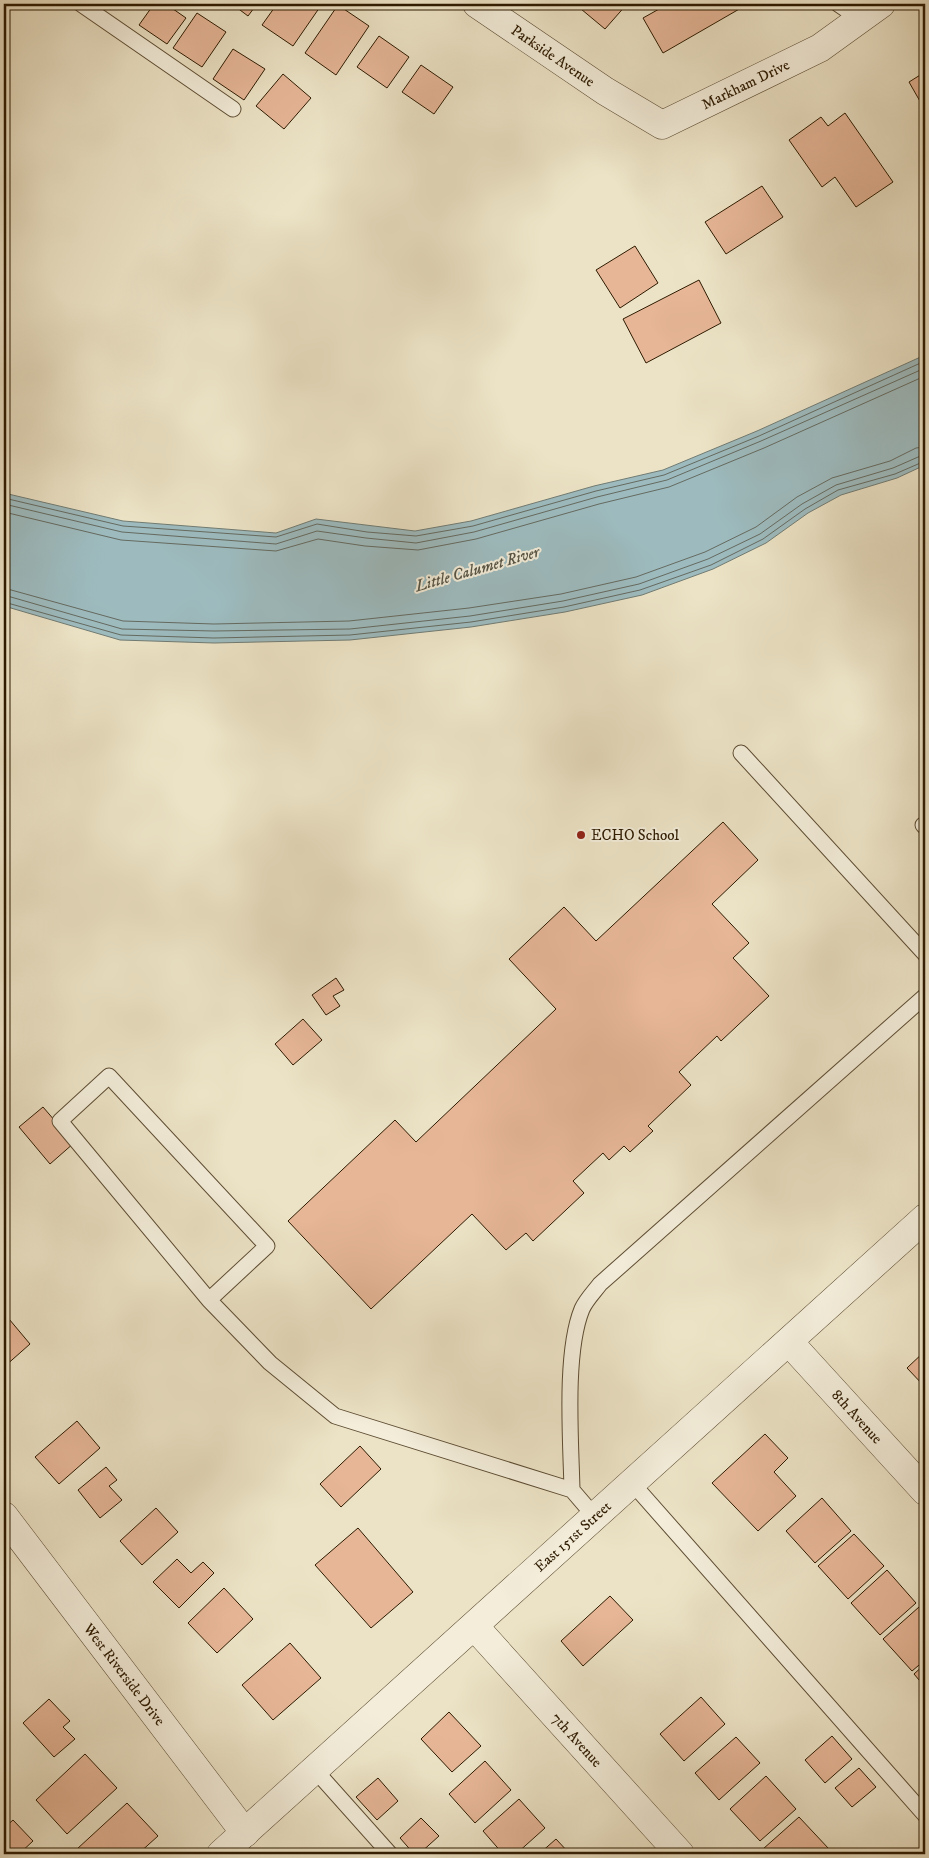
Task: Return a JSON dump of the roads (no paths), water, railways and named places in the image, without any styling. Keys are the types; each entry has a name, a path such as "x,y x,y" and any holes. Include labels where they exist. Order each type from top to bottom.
{"street":[{"name":"Parkside Avenue","path":"478,4 606,90"},
{"name":"Markham Drive","path":"606,90 662,125 820,48 870,11"},
{"name":"East 151st Street","path":"221,1854 596,1518 925,1218"},
{"name":"8th Avenue","path":"790,1342 925,1491"},
{"name":"West Riverside Drive","path":"4,1516 245,1833"},
{"name":"7th Avenue","path":"475,1627 680,1854"}],"lane":[{"path":"81,4 234,109"},
{"path":"838,4 870,11"},
{"path":"741,753 925,954"},
{"path":"572,1490 571,1381 575,1334 582,1308 600,1284 925,996"},
{"path":"210,1300 267,1246 109,1076 60,1121 210,1300 270,1363 335,1416 572,1490 596,1518"},
{"path":"633,1484 925,1815"},
{"path":"315,1770 390,1854"}],"water":[{"name":"Little Calumet River","path":"925,355 925,465 897,478 841,495 808,513 766,543 713,569 642,595 565,612 471,627 350,640 214,643 120,640 4,606 4,493 123,521 276,533 316,519 415,531 471,521 594,486 663,470 757,431"}],"place":[{"name":"ECHO School","path":"581,835"}]}
